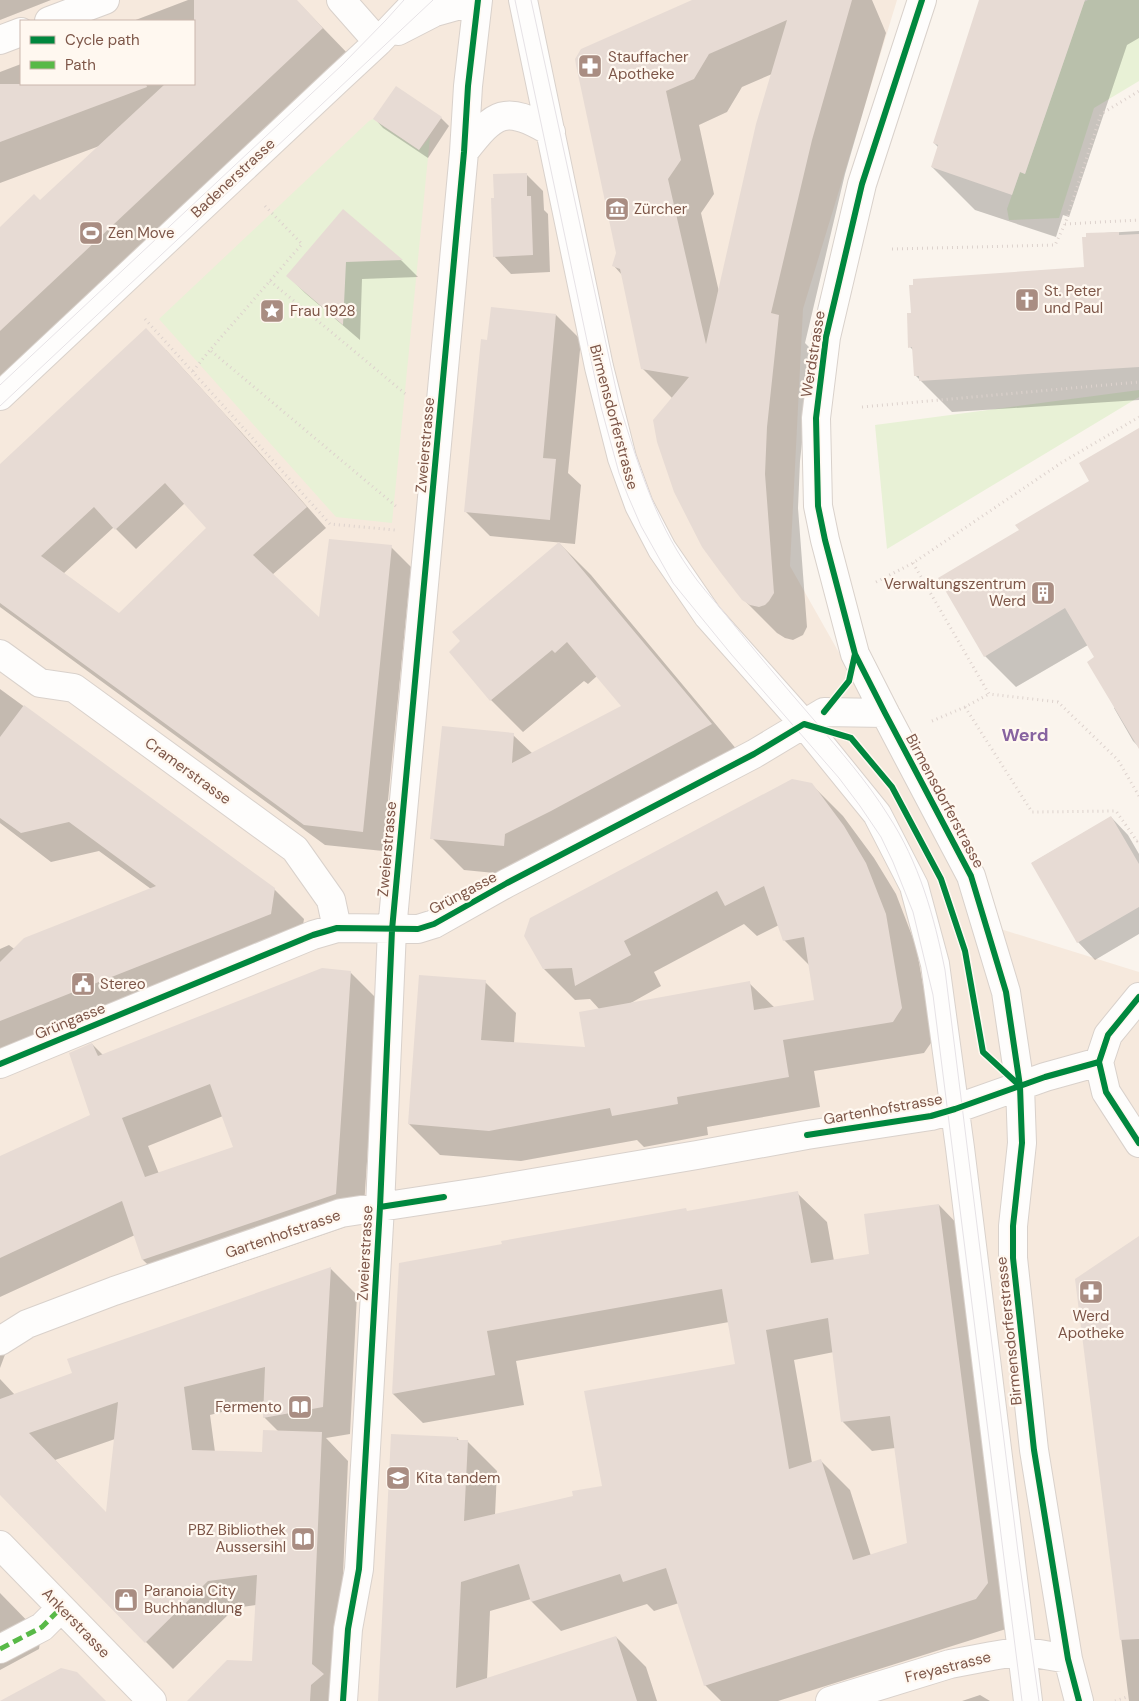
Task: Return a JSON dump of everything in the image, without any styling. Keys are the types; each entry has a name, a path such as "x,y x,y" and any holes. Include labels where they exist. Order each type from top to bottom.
{"street":[{"path":"52,20 105,0"},
{"path":"341,0 378,42"},
{"name":"Badenerstrasse","path":"0,396 378,42 418,0"},
{"name":"Badenerstrasse","path":"378,42 435,12 478,0"},
{"name":"Zweierstrasse","path":"343,1701 348,1629 359,1569 380,1207 392,930 464,152 468,86 478,0"},
{"name":"Birmensdorferstrasse","path":"523,0 599,367 622,458 639,506 662,549 708,616 804,724 877,814 914,886 935,964 955,1109 1028,1701"},
{"name":"Werdstrasse","path":"885,713 855,654 825,540 818,506 816,418 826,337 862,184 922,0"},
{"path":"0,40 20,32"},
{"path":"464,152 479,132 493,119 509,114 535,122 551,132"},
{"name":"Cramerstrasse","path":"0,654 40,683 74,688 295,849 332,900 338,928"},
{"name":"Grüngasse","path":"0,1064 313,936 338,928 418,929 434,924 507,883 754,754 824,712 885,713"},
{"name":"Birmensdorferstrasse","path":"885,713 971,876 1006,992 1020,1086 1022,1143 1013,1258 1034,1450 1068,1659 1079,1701"},
{"path":"1139,997 1108,1035 1099,1062 1106,1092 1139,1143"},
{"name":"Gartenhofstrasse","path":"0,1341 27,1324 114,1291 341,1213 931,1116 1045,1077 1099,1062"},
{"name":"Ankerstrasse","path":"0,1545 152,1701"},
{"path":"0,1649 42,1627 61,1608"},
{"name":"Freyastrasse","path":"830,1701 950,1664 1022,1651 1068,1659"}],"path":[{"path":"892,248 1055,244 1065,224 1101,114 1139,91"},
{"path":"193,371 302,244 265,206"},
{"path":"1065,224 1139,220"},
{"path":"270,281 411,399"},
{"path":"145,319 330,524 398,530"},
{"path":"210,350 400,510"},
{"path":"862,407 1139,382"},
{"path":"876,582 913,564 1061,463 1139,417"},
{"path":"913,564 989,694"},
{"path":"932,721 989,694 1058,702 1118,760 1139,796"},
{"path":"964,707 1032,812 1116,810 1137,841 1139,840"},
{"path":"1115,1701 1127,1698"}],"shaded area":[{"path":"0,0 897,0 803,309 790,566 994,927 1139,972 1139,1701 0,1701"}],"green space":[{"path":"1088,0 1139,0 1139,81 1094,108 1059,218 1009,220 1007,209 1020,172 1025,174 1084,2"},
{"path":"373,119 419,150 430,137 392,523 336,517 159,319"},
{"path":"1139,390 1139,397 887,549 875,425"}],"building":[{"path":"194,0 297,0 323,28 0,331 0,227 34,194 40,200 164,85 195,85"},
{"path":"692,0 852,0 812,140 771,313 779,315 767,427 765,474 774,593 765,605 759,607 750,605 742,600 702,547 674,492 657,442 653,420 689,377 641,369 620,269 612,266 616,253 575,59 581,49","holes":["787,20 756,124 706,344 668,179 681,160 666,91 694,79 709,54"]},
{"path":"979,0 1085,0 1025,174 1020,172 1012,195 931,167 938,145 933,143"},
{"path":"0,84 146,85 147,87 0,142"},
{"path":"396,86 442,117 419,150 373,119"},
{"path":"527,173 527,196 531,196 533,255 493,257 491,198 494,198 493,174"},
{"path":"343,209 403,260 346,262 343,325 286,276"},
{"name":"St. Peter und Paul","path":"1119,232 1119,235 1139,234 1139,367 919,381 919,376 914,376 912,347 908,348 907,313 911,313 909,285 913,285 913,279 1084,267 1082,237 1086,237 1086,233"},
{"path":"491,307 556,314 543,458 556,459 550,520 464,512 481,339 487,340"},
{"path":"146,328 307,507 253,555 319,617 329,539 392,545 363,832 304,825 0,603 0,464","holes":["165,483 206,528 119,613 41,556 94,507 115,530"]},
{"name":"Verwaltungszentrum Werd","path":"1139,428 1139,749 1087,662 1094,657 1065,608 984,657 938,578 1019,530 1015,525 1089,481 1079,463"},
{"path":"559,542 712,724 505,834 504,846 430,839 442,726 514,733 512,763 621,706 567,642 555,653 552,650 490,701 449,652 460,641 452,632"},
{"path":"24,705 275,888 271,914 0,1021 0,962 24,938 156,886 69,822 21,833 0,818 0,737"},
{"path":"792,779 812,783 844,826 866,863 886,914 902,1008 893,1022 783,1040 789,1077 677,1097 678,1104 612,1116 610,1108 489,1131 408,1124 419,975 486,980 481,1040 585,1047 579,1012 750,981 754,1010 814,1000 804,937 783,941 764,886 725,906 717,891 624,941 631,955 575,986 572,968 543,969 524,936 530,918"},
{"path":"1111,816 1139,864 1139,907 1077,943 1031,863"},
{"path":"322,968 351,971 336,1194 142,1260 122,1201 0,1258 0,1156 90,1115 69,1053 92,1043 98,1056","holes":["210,1084 233,1147 145,1177 122,1118"]},
{"path":"798,1191 811,1263 869,1254 864,1214 939,1204 988,1583 976,1599 704,1686 666,1568 623,1582 620,1574 531,1602 519,1564 461,1582 456,1688 616,1636 637,1701 378,1701 391,1434 458,1437 457,1440 468,1440 464,1521 573,1496 572,1491 602,1486 584,1391 735,1364 722,1289 487,1331 495,1375 392,1394 399,1263 502,1244 501,1241 686,1208 687,1211","holes":["828,1318 841,1422 890,1416 907,1543 853,1560 821,1459 789,1469 766,1330"]},
{"path":"1139,1236 1139,1639 1120,1640 1075,1279"},
{"path":"331,1267 323,1407 263,1418 265,1367 184,1387 192,1450 262,1452 263,1430 322,1432 312,1664 324,1674 311,1685 310,1701 187,1701 227,1660 252,1661 257,1575 208,1581 145,1643 0,1495 0,1399 72,1373 67,1359","holes":["118,1402 106,1512 29,1433"]},
{"path":"61,1668 77,1672 106,1701 0,1701"}],"tram line":[{"path":"0,385 342,65 404,0"},
{"path":"0,406 433,0"},
{"path":"515,0 601,407 619,473 641,526 673,583 731,654 839,778 860,806 881,837 913,912 933,995 1022,1701"},
{"path":"531,0 619,403 656,510 677,550 697,580 880,802 899,833 917,870 936,930 945,970 1018,1552 1039,1701"}],"marked path":[{"path":"0,1649 42,1627 61,1608"}],"cycle path":[{"path":"343,1701 348,1629 359,1569 380,1207 392,930 464,152 468,86 478,0"},
{"path":"922,0 862,184 826,337 816,418 818,506 855,654 971,876 1006,992 1020,1086 1022,1143 1013,1226 1013,1258 1034,1450 1068,1659 1079,1701"},
{"path":"824,712 849,681 855,654"},
{"path":"0,1064 313,935 337,928 418,929 434,924 507,883 754,754 804,724 851,738 892,787 941,879 965,951 983,1052 1020,1086"},
{"path":"1099,1062 1108,1035 1139,997"},
{"path":"1099,1062 1106,1092 1139,1143"},
{"path":"807,1135 931,1116 1045,1077 1099,1062"},
{"path":"380,1207 444,1197"}],"place":[{"name":"Stauffacher Apotheke","path":"590,66"},
{"name":"Zürcher","path":"617,209"},
{"name":"Zen Move","path":"91,233"},
{"name":"St. Peter und Paul","path":"1027,300"},
{"name":"Frau 1928","path":"272,311"},
{"name":"Verwaltungszentrum Werd","path":"1043,593"},
{"name":"Stereo","path":"83,984"},
{"name":"Werd Apotheke","path":"1091,1292"},
{"name":"Fermento","path":"300,1407"},
{"name":"Kita tandem","path":"398,1478"},
{"name":"PBZ Bibliothek Aussersihl","path":"303,1539"},
{"name":"Paranoia City Buchhandlung","path":"126,1600"}],"district":[{"name":"Werd","path":"1025,735"}]}
